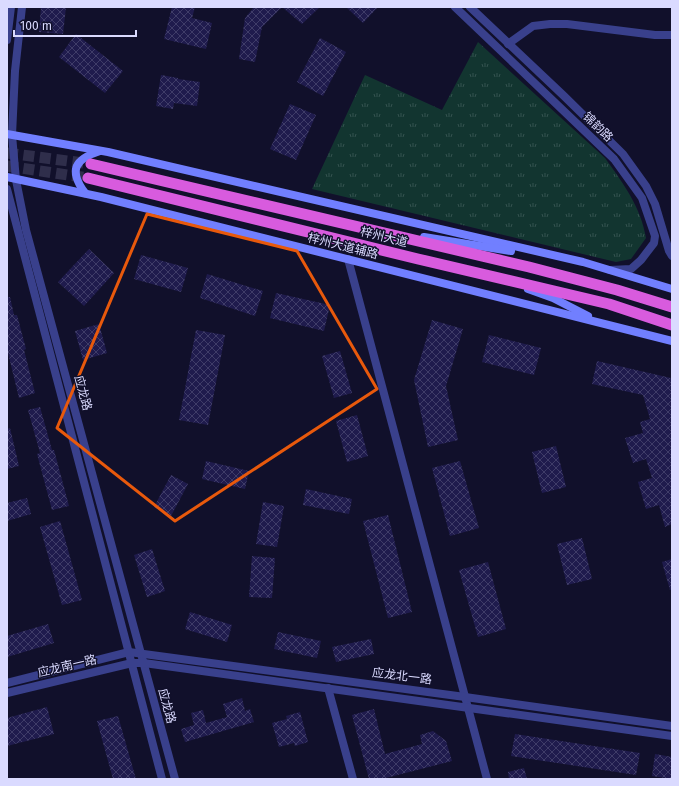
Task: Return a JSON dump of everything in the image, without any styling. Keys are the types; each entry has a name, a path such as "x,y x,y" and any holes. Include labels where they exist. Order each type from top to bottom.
{"highway":[{"name":"梓州大道","path":"91,164 373,229 536,269 617,290 672,307"},
{"name":"梓州大道","path":"88,178 609,304 672,325"}],"main road":[{"path":"9,134 101,150 572,260 672,289"},
{"path":"85,193 79,185 77,179 77,166 83,158 101,150"},
{"name":"梓州大道辅路","path":"7,177 85,193 672,341"},
{"path":"373,229 572,260"},
{"path":"497,278 553,298 602,323"}],"street":[{"path":"7,40 11,7"},
{"name":"应龙路","path":"22,7 9,134 16,180 26,230 175,779"},
{"name":"锦韵路","path":"455,7 614,159 642,198 655,236 654,243 641,260 631,269 609,270"},
{"name":"锦韵路","path":"470,7 623,154 638,174 655,204 669,251 672,256"},
{"path":"508,44 533,26 550,24 567,24 655,36 672,36"},
{"name":"应龙路","path":"7,189 162,779"},
{"path":"348,259 487,779"},
{"name":"应龙北一路","path":"129,652 672,726"},
{"name":"应龙南一路","path":"7,683 129,652"},
{"name":"应龙北一路","path":"132,663 328,688 672,736"},
{"name":"应龙南一路","path":"7,693 132,663"},
{"path":"328,688 353,779"}],"highlighted area":[{"path":"147,214 297,251 377,389 175,521 57,428"}],"green space":[{"path":"478,42 605,158 612,167 636,206 644,227 646,238 631,259 616,262 312,189 365,75 442,110"}],"building":[{"path":"41,7 66,7 63,34 39,32"},
{"path":"172,7 195,7 192,18 212,23 206,49 164,39"},
{"path":"254,7 282,7 262,27 255,62 239,59 245,18"},
{"path":"282,7 320,7 302,24"},
{"path":"346,7 378,7 363,23"},
{"path":"76,34 123,71 105,93 59,57"},
{"path":"320,38 346,52 323,96 297,82"},
{"path":"161,75 200,82 197,106 174,103 173,109 156,106"},
{"path":"290,104 316,115 296,160 270,149"},
{"path":"89,249 114,273 84,306 58,282"},
{"path":"141,255 188,268 181,292 134,279"},
{"path":"207,274 263,291 255,316 200,298"},
{"path":"276,293 330,305 324,331 270,318"},
{"path":"7,297 10,297 14,315 17,315 35,393 19,398 7,349"},
{"path":"432,320 463,329 446,386 458,440 428,447 414,380"},
{"path":"99,324 107,353 83,360 75,331"},
{"path":"196,330 225,335 208,425 179,420"},
{"path":"489,335 541,348 534,375 482,362"},
{"path":"340,351 352,393 334,398 322,356"},
{"path":"597,361 671,378 672,524 665,527 659,505 646,509 638,482 652,478 646,459 633,463 625,438 643,433 640,422 650,419 643,395 592,384"},
{"path":"40,407 52,450 54,450 69,506 52,510 37,454 40,453 28,410"},
{"path":"357,415 368,456 347,462 336,421"},
{"path":"10,428 19,466 7,469 7,429"},
{"path":"556,446 566,487 542,493 532,452"},
{"path":"206,461 249,471 245,489 202,479"},
{"path":"460,461 479,528 450,536 432,468"},
{"path":"171,475 188,484 171,516 154,507"},
{"path":"306,489 352,499 349,514 303,505"},
{"path":"27,498 31,514 7,521 7,503"},
{"path":"263,502 284,506 277,547 256,544"},
{"path":"388,515 412,612 388,618 363,521"},
{"path":"60,521 82,600 62,605 40,527"},
{"path":"582,538 592,579 567,585 557,544"},
{"path":"152,549 165,591 147,597 134,555"},
{"path":"252,556 275,558 272,598 249,597"},
{"path":"672,559 672,589 670,590 662,562"},
{"path":"488,562 506,629 478,637 459,570"},
{"path":"190,612 232,625 227,642 185,629"},
{"path":"48,624 54,643 7,657 7,636"},
{"path":"278,632 321,641 317,658 274,649"},
{"path":"371,639 374,654 336,662 332,647"},
{"path":"242,698 245,711 250,709 254,722 185,742 181,729 194,725 191,713 203,710 206,723 227,717 223,704"},
{"path":"47,707 54,734 7,746 7,718"},
{"path":"374,709 385,754 422,744 420,735 433,731 446,741 452,761 382,779 369,779 352,715"},
{"path":"300,712 308,742 295,746 294,743 279,747 272,723 287,719 286,716"},
{"path":"118,716 136,779 113,779 97,721"},
{"path":"515,734 640,753 636,775 511,756"},
{"path":"655,754 672,757 672,779 652,776"},
{"path":"524,768 527,779 509,779 508,772"}],"tunnel":[{"path":"7,153 91,164"},
{"path":"7,166 88,178"}]}
